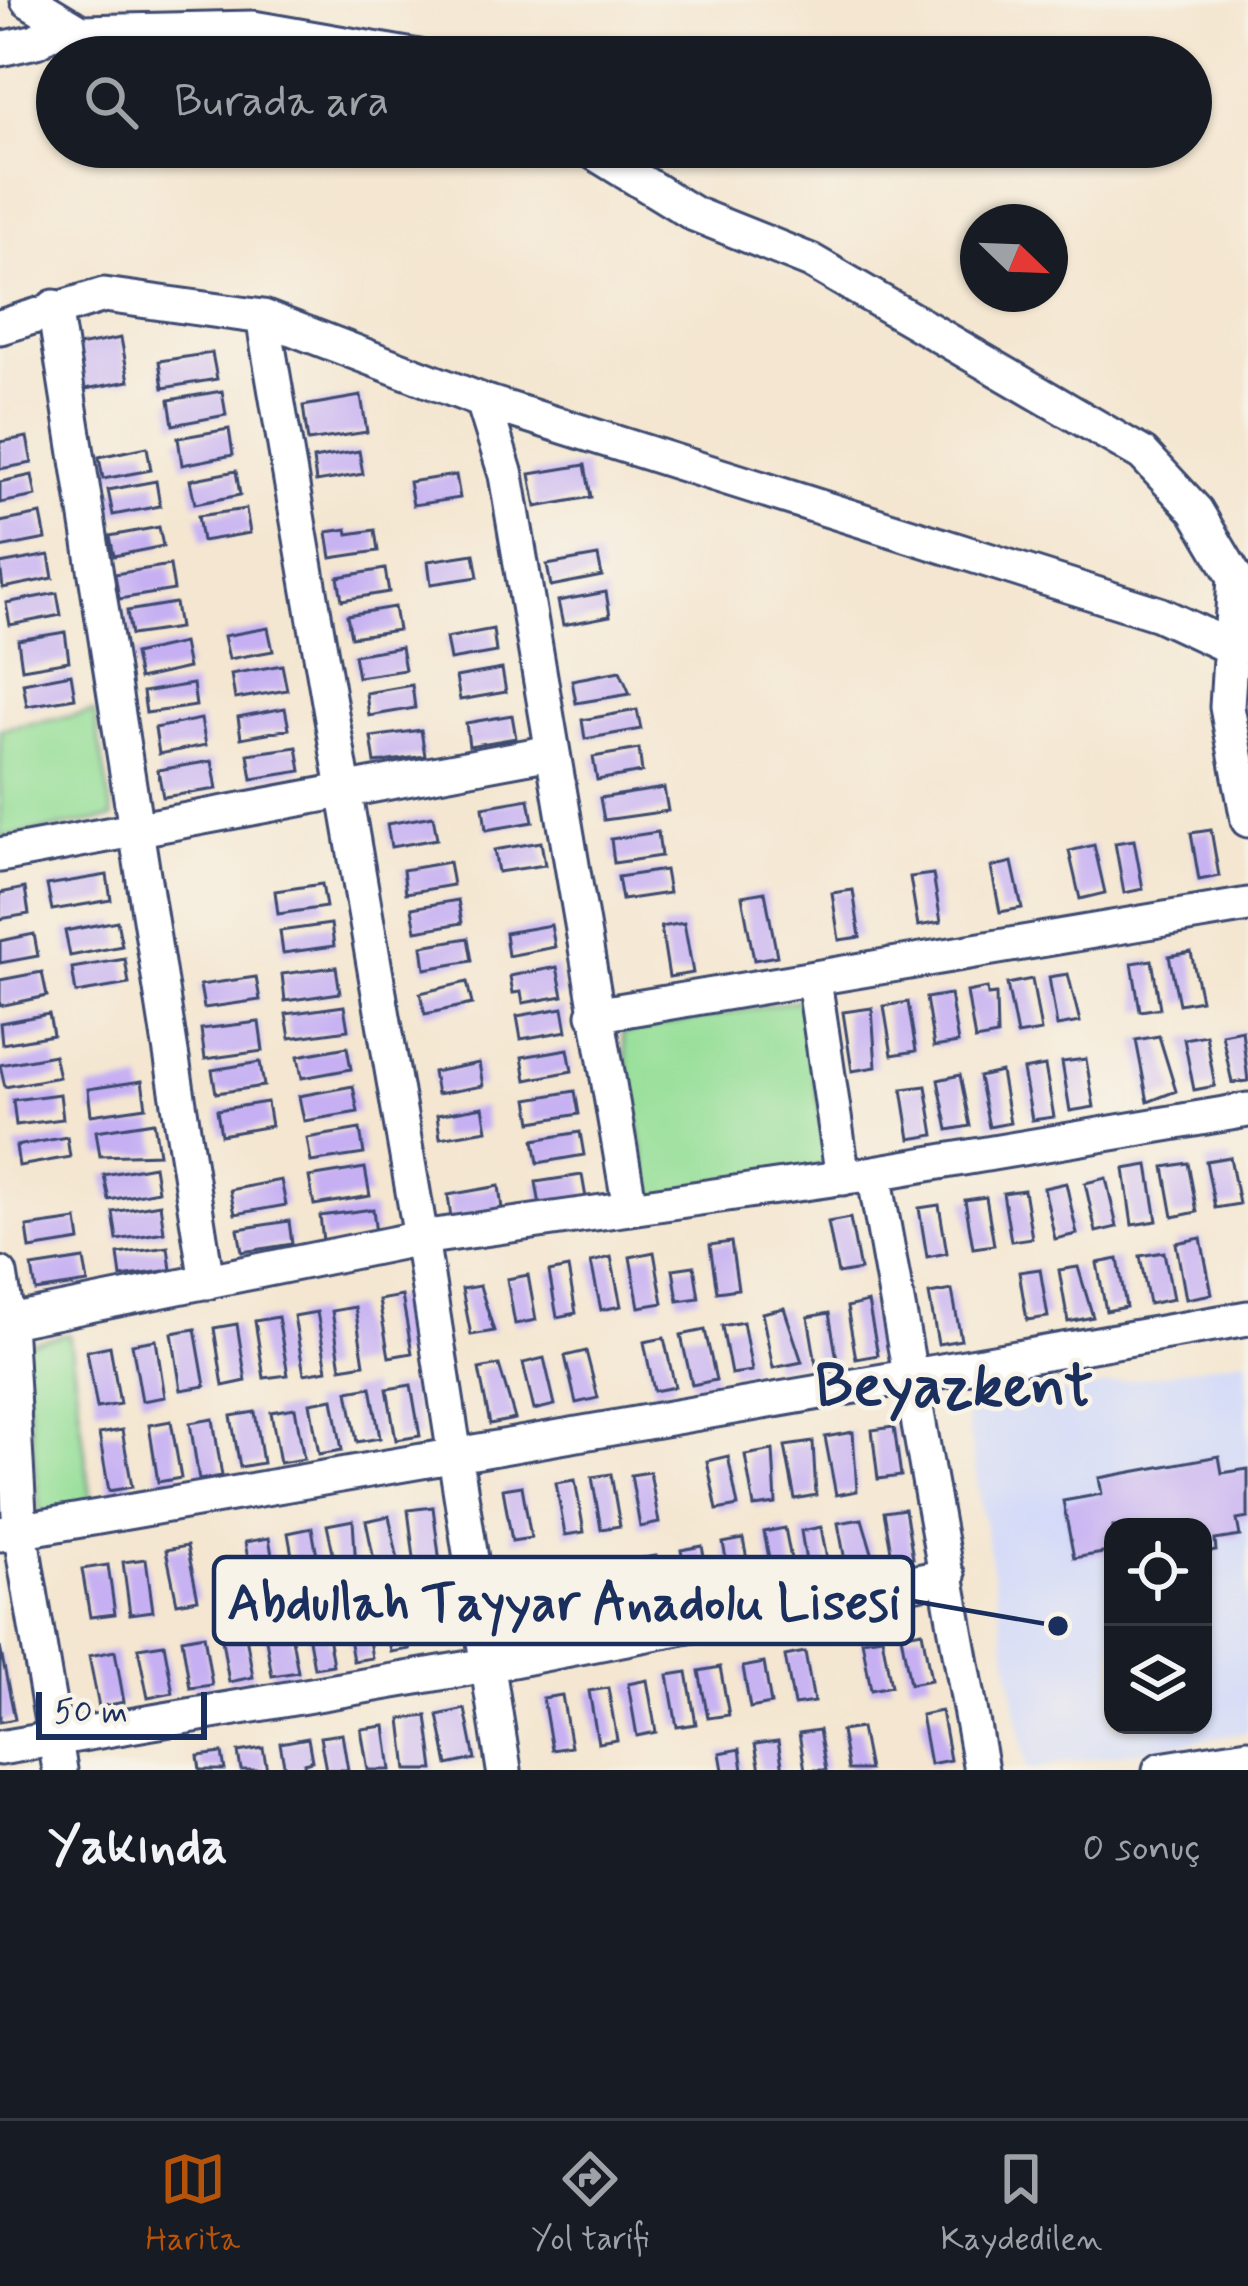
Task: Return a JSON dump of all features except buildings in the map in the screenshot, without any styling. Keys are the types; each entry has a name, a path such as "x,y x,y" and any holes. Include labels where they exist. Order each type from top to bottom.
{"street":[{"path":"28,0 81,32 254,28 299,36"},
{"path":"44,36 63,25"},
{"path":"0,49 36,41"},
{"path":"619,168 694,214 811,261 981,362 1044,392 1143,454 1196,511 1223,549 1235,577 1239,646 1227,707 1248,820"},
{"path":"0,327 104,295 263,316 484,401 1137,607 1239,646"},
{"path":"54,307 206,1282"},
{"path":"263,316 421,1238 504,1770"},
{"path":"484,401 506,475 630,1208"},
{"path":"0,855 551,752"},
{"path":"594,1015 1248,905"},
{"path":"814,980 858,1176 914,1375 981,1770"},
{"path":"4,1323 421,1238 858,1176 1248,1110"},
{"path":"0,1274 10,1533 57,1754"},
{"path":"10,1533 1248,1318"},
{"path":"0,1748 57,1754 948,1576"},
{"path":"1160,1770 1248,1756"}],"shaded area":[{"path":"1248,1358 1248,1732 1027,1770 965,1412"}],"green space":[{"path":"94,712 113,818 0,838 0,729"},
{"path":"799,1000 830,1165 652,1198 622,1033"},
{"path":"69,1334 92,1504 40,1515 22,1345"}],"place":[{"name":"Abdullah Tayyar Anadolu Lisesi","path":"1058,1626"}],"district":[{"name":"Beyazkent","path":"954,1388"}]}
